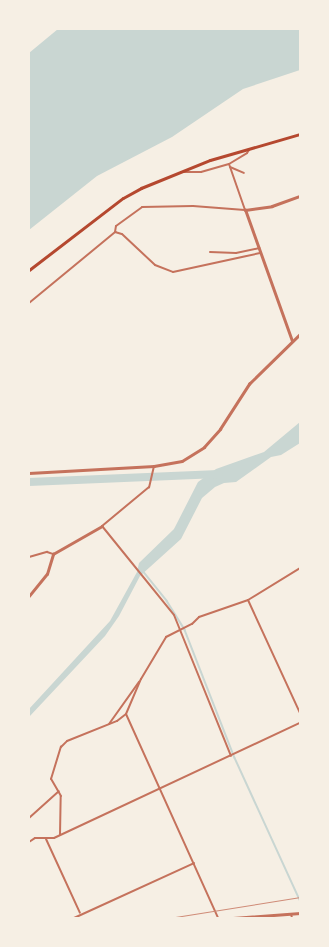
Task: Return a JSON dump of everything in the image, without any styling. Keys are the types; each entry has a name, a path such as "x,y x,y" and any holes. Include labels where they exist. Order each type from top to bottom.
{"main road":[{"path":"29,270 123,198 180,171 300,134"}],"street":[{"path":"180,171 183,174 202,172 230,164 247,154 250,149"},
{"path":"230,164 258,248 292,341"},
{"path":"230,167 244,173"},
{"path":"29,302 115,232 116,226 142,207 193,206 245,210 272,206 300,196"},
{"path":"115,232 122,234 155,265 173,272 260,253"},
{"path":"210,252 236,253 258,248"},
{"path":"29,473 154,467 182,461 204,447 232,413 249,384 300,334"},
{"path":"29,596 47,574 53,554 102,526 149,487 152,480 154,467"},
{"path":"102,526 152,586 182,630 231,756"},
{"path":"29,557 47,552 53,554"},
{"path":"108,725 141,679 166,636 182,630 199,617 248,600 300,568"},
{"path":"248,600 300,713"},
{"path":"60,835 62,814 59,791 51,779 61,747 67,742 108,725 126,714 141,679"},
{"path":"126,714 218,918"},
{"path":"29,842 35,838 46,839 60,835 300,723"},
{"path":"29,818 59,791"},
{"path":"46,839 80,913"},
{"path":"74,918 80,913 194,863"},
{"path":"233,918 300,913"},
{"path":"291,914 292,918"}],"shaded area":[{"path":"58,29 300,29 300,70 243,89 172,137 97,176 29,230 29,53"},
{"path":"300,422 300,443 281,455 271,457 236,482 224,483 215,487 202,498 181,539 140,576 119,616 105,636 29,717 29,709 110,621 137,572 139,563 174,529 198,482 216,469 264,452"}],"waterway":[{"path":"29,482 219,474"},
{"path":"143,571 167,601 185,630 235,758 300,900"}],"tram line":[{"path":"169,918 300,897"}]}
